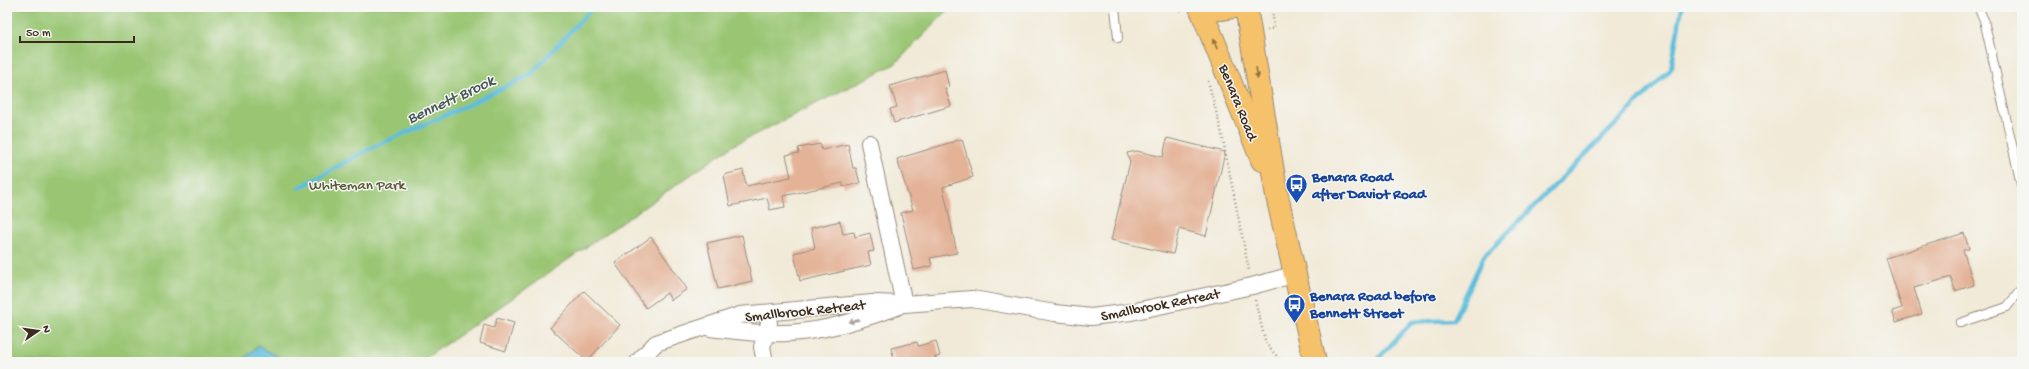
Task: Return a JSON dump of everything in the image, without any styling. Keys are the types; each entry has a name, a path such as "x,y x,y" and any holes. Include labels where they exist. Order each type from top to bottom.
{"main road":[{"path":"1206,7 1222,9 1234,7"},
{"name":"Benara Road","path":"1246,7 1277,196 1315,362"},
{"name":"Benara Road","path":"1193,12 1277,196"}],"street":[{"path":"869,143 904,304"},
{"name":"Smallbrook Retreat","path":"638,362 656,343 740,315 872,303 904,304 972,299 1055,313 1091,317 1131,312 1252,286 1296,274"},
{"name":"Smallbrook Retreat","path":"707,327 766,333 808,332 868,318 904,304"},
{"path":"764,362 762,347 772,312"}],"lane":[{"path":"1116,7 1118,38"},
{"path":"1978,7 1984,20 2022,189"},
{"path":"1960,323 2007,307 2022,288"}],"path":[{"path":"1177,7 1193,12"},
{"path":"1207,75 1221,130 1252,286 1266,344 1282,362"}],"green space":[{"name":"Whiteman Park","path":"7,7 951,7 895,64 734,145 420,362 7,362"}],"water":[{"path":"258,346 286,361 287,362 241,362"}],"building":[{"path":"945,70 949,87 945,88 951,106 894,123 890,109 897,107 890,86"},
{"path":"1167,138 1225,152 1206,236 1179,229 1173,254 1111,240 1130,162 1127,153 1137,151 1163,157"},
{"path":"962,139 973,177 943,187 957,253 930,258 932,266 914,270 901,213 913,210 897,159"},
{"path":"820,144 822,150 848,144 853,168 856,168 860,183 843,187 843,183 783,196 785,207 770,210 767,198 730,206 724,175 743,170 746,186 791,177 786,155 799,153 798,148"},
{"path":"840,221 843,234 854,232 855,237 870,233 874,251 868,252 871,265 800,281 794,253 815,248 811,228"},
{"path":"1964,233 1969,249 1963,250 1974,285 1955,291 1951,277 1914,288 1922,314 1896,322 1892,311 1902,308 1886,258"},
{"path":"742,235 752,281 718,289 707,243"},
{"path":"651,237 687,289 671,300 667,293 646,308 615,263"},
{"path":"584,291 620,325 587,361 550,328"},
{"path":"497,318 514,323 506,351 480,343 484,325 494,328"},
{"path":"936,341 940,356 934,358 935,362 895,362 891,348 917,342 918,346"}],"waterway":[{"name":"Bennett Brook","path":"299,188 369,149 455,111 530,75 593,7"},
{"path":"1375,362 1412,322 1454,320 1484,256 1671,69 1682,7"}],"place":[{"name":"Benara Road after Daviot Road","path":"1297,204"},
{"name":"Benara Road before Bennett Street","path":"1294,324"}]}
